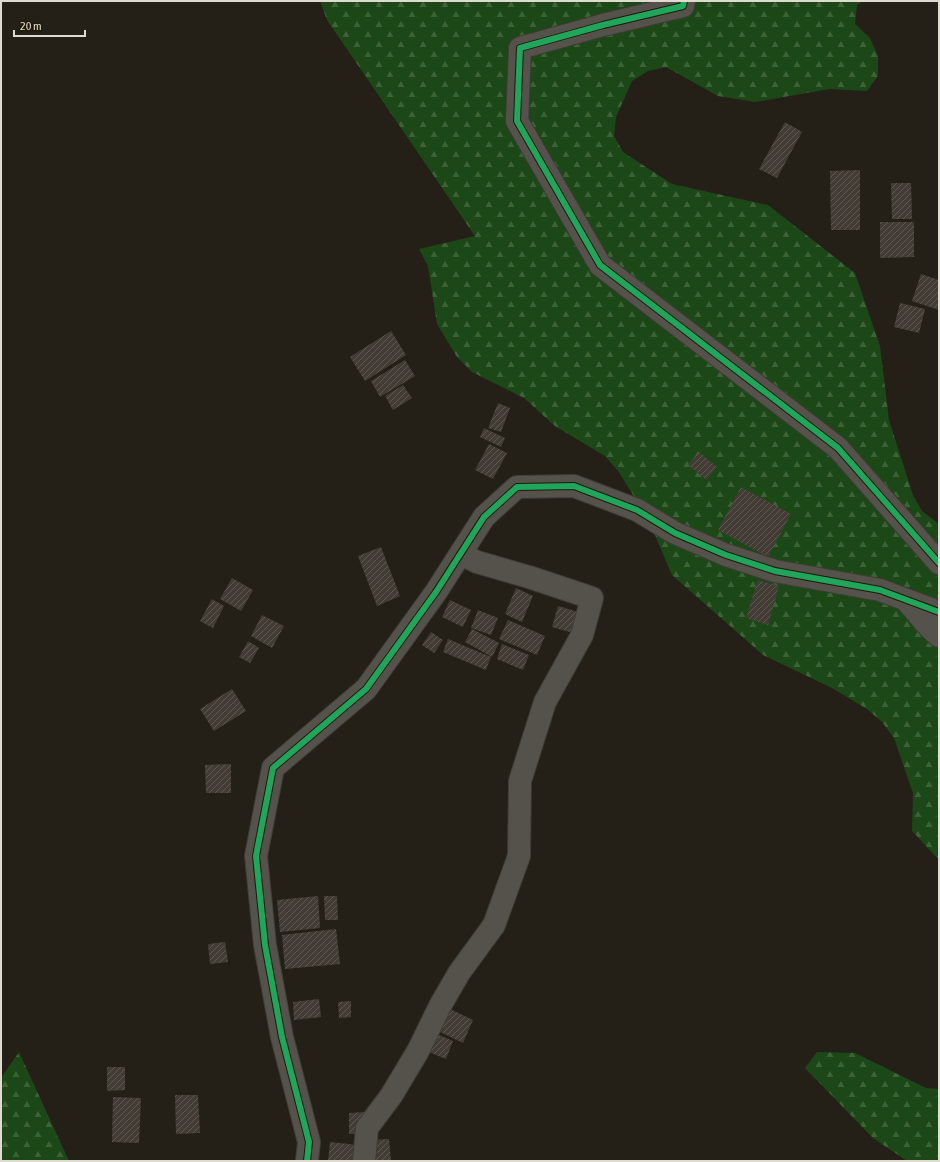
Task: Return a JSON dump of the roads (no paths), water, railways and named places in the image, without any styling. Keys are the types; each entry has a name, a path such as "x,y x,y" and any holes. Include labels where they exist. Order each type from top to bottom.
{"street":[{"path":"684,1 683,6 603,25 520,48 517,121 600,264 838,448 939,563"},
{"path":"307,1161 309,1142 282,1037 265,946 256,856 273,768 366,689 436,592 484,516 517,487 574,486 637,510 675,533 726,556 775,571 880,590 939,612"},
{"path":"364,1161 367,1128 395,1090 418,1051 440,1006 459,973 494,925 519,856 520,781 545,702 582,635 592,598 530,577 477,562 461,554"},
{"path":"905,599 929,627 939,636"}]}
